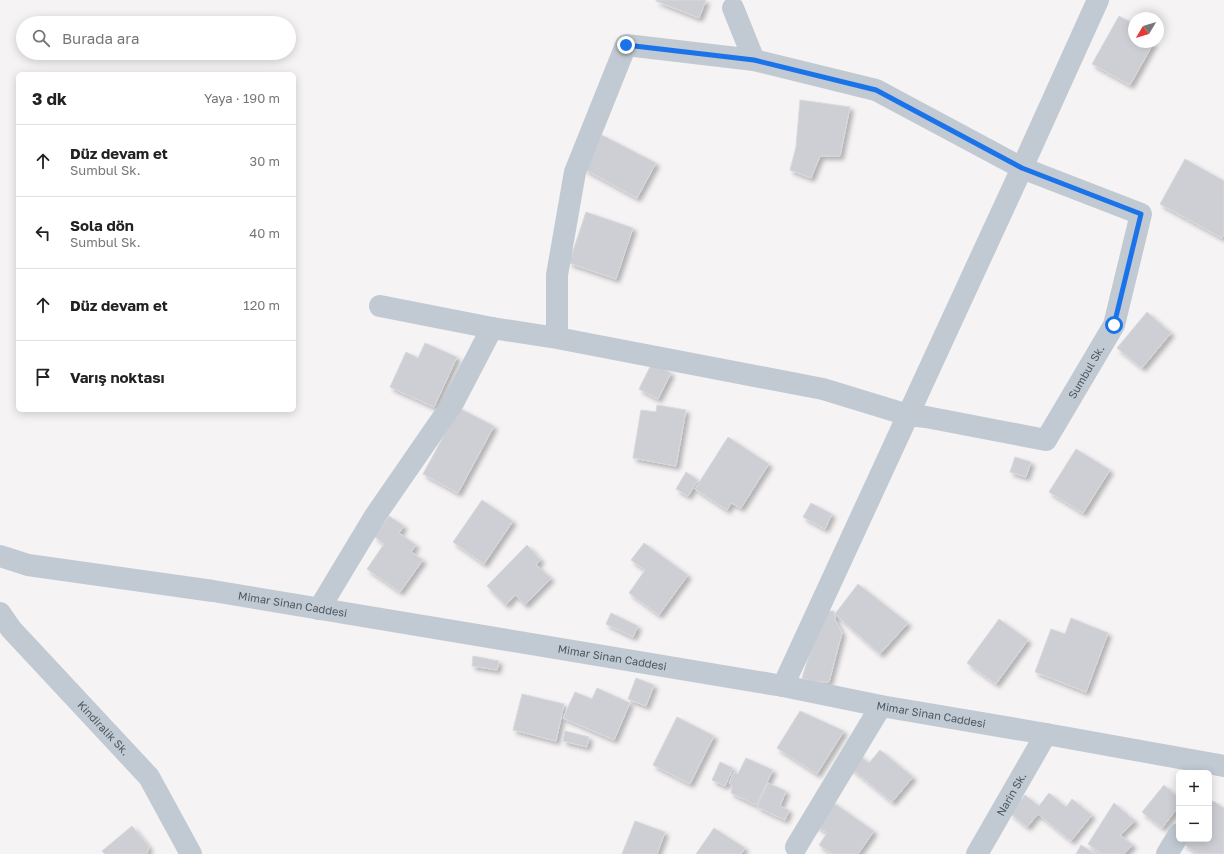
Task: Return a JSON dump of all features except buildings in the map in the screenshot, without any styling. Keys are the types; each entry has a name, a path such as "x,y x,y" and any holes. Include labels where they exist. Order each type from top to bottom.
{"street":[{"path":"783,686 1098,0"},
{"path":"733,8 754,60"},
{"path":"557,338 557,275 575,172 626,45 754,60 876,90 1022,168"},
{"name":"Sumbul Sk.","path":"908,415 926,417 1046,440 1114,325 1141,214 1022,168"},
{"path":"380,306 823,389 908,415"},
{"path":"319,609 375,516 454,403 492,328"},
{"name":"Mimar Sinan Caddesi","path":"0,556 28,565 213,591 783,686 881,706 1046,734 1196,767 1224,766"},
{"name":"Kindiralik Sk.","path":"0,613 11,629 149,777 192,854"},
{"path":"796,847 881,706"},
{"name":"Narin Sk.","path":"977,854 1046,734"},
{"path":"1167,854 1176,839"}],"route":[{"path":"626,45 754,60 876,90 1022,168 1141,214 1114,325"}]}
